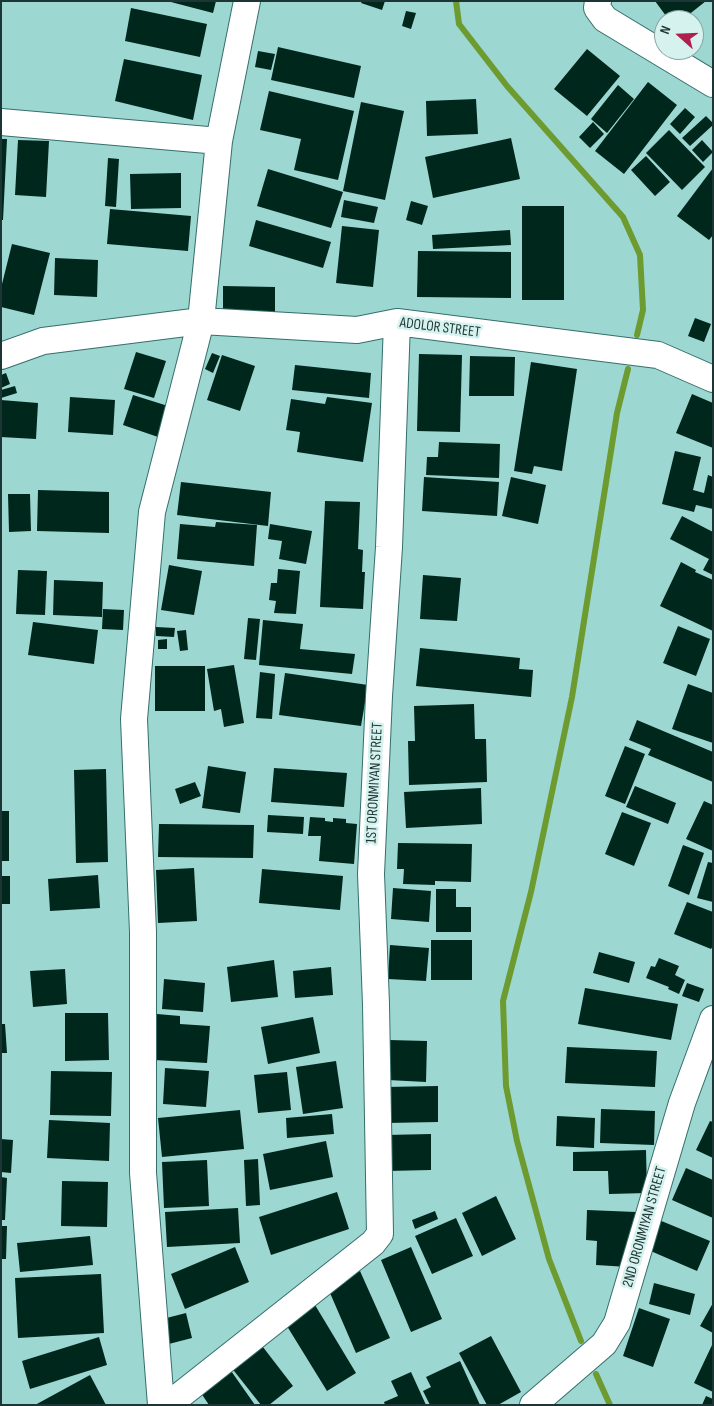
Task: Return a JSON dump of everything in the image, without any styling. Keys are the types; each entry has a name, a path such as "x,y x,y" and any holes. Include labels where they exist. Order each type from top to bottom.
{"street":[{"path":"161,1405 143,1172 143,932 134,719 152,512 201,321 219,141 247,1"},
{"path":"601,10 713,84"},
{"path":"1,122 219,141"},
{"name":"ADOLOR STREET","path":"1,356 43,341 201,321 357,330 397,322 658,355 713,378"},
{"name":"1ST ORONMIYAN STREET","path":"168,1405 373,1243 380,1234 376,1013 371,874 379,696 389,547 397,322"},
{"name":"2ND ORONMIYAN STREET","path":"533,1405 604,1344 617,1323 682,1103 713,1019"}],"building":[{"path":"167,1 216,1 213,13"},
{"path":"362,1 385,1 382,10 361,3"},
{"path":"655,1 706,1 695,10 662,10"},
{"path":"131,8 207,24 200,57 125,41"},
{"path":"406,11 416,13 411,29 402,26"},
{"path":"278,47 361,66 354,98 271,80"},
{"path":"587,49 620,76 587,116 554,89"},
{"path":"258,51 275,54 271,70 255,67"},
{"path":"124,59 202,75 193,120 115,101"},
{"path":"648,82 677,105 624,174 595,151"},
{"path":"618,85 634,99 607,133 591,119"},
{"path":"269,91 354,111 338,180 294,170 301,139 260,130"},
{"path":"476,99 478,134 427,136 426,101"},
{"path":"361,102 404,111 385,200 343,191"},
{"path":"685,108 695,117 680,134 670,124"},
{"path":"706,116 713,125 690,146 682,138"},
{"path":"593,122 604,134 590,148 579,137"},
{"path":"669,130 705,167 682,190 646,153"},
{"path":"511,138 520,179 433,198 425,157"},
{"path":"1,139 7,139 3,220 1,220"},
{"path":"18,140 49,141 46,197 15,195"},
{"path":"702,140 713,152 703,162 692,150"},
{"path":"646,156 670,182 655,196 631,170"},
{"path":"108,158 119,159 116,207 105,206"},
{"path":"713,168 713,235 709,240 677,216"},
{"path":"268,169 343,192 331,228 257,206"},
{"path":"181,173 181,208 131,209 130,174"},
{"path":"344,200 378,207 374,223 341,217"},
{"path":"411,201 428,206 422,225 406,220"},
{"path":"522,206 564,206 564,300 522,300"},
{"path":"110,209 191,216 188,251 107,244"},
{"path":"256,220 331,242 323,268 249,246"},
{"path":"342,226 379,230 373,287 336,283"},
{"path":"510,230 511,245 433,249 432,235"},
{"path":"12,244 50,253 34,315 1,307 1,288"},
{"path":"418,251 511,252 511,298 417,297"},
{"path":"55,258 98,260 97,297 54,295"},
{"path":"223,286 275,287 275,312 223,311"},
{"path":"695,318 711,324 704,342 688,336"},
{"path":"136,352 166,361 154,398 124,389"},
{"path":"212,353 220,356 213,373 205,369"},
{"path":"419,354 462,355 460,432 417,431"},
{"path":"222,355 255,366 240,411 207,400"},
{"path":"470,356 515,357 514,396 469,396"},
{"path":"531,362 577,369 562,471 534,466 532,474 514,471"},
{"path":"295,365 371,373 369,398 292,390"},
{"path":"6,373 10,384 1,388 1,375"},
{"path":"15,386 17,393 1,398 1,390"},
{"path":"692,394 713,403 713,448 676,433"},
{"path":"133,395 168,406 158,437 123,425"},
{"path":"70,397 115,400 113,435 68,432"},
{"path":"327,397 372,403 363,462 297,452 300,432 286,430 291,399 325,404"},
{"path":"1,400 38,403 36,439 1,437"},
{"path":"439,442 500,444 499,478 426,475 427,457 438,457"},
{"path":"675,451 701,457 693,490 704,493 708,475 713,477 713,509 696,505 694,512 662,504"},
{"path":"424,477 499,482 497,516 422,511"},
{"path":"511,477 546,485 538,524 502,516"},
{"path":"181,482 271,492 268,526 177,515"},
{"path":"38,490 109,492 109,533 37,531"},
{"path":"8,494 30,494 31,531 9,532"},
{"path":"325,501 360,502 358,549 363,550 362,572 365,572 363,609 320,607"},
{"path":"682,516 713,532 713,575 703,570 709,559 670,539"},
{"path":"216,522 257,525 254,566 177,559 180,524 215,527"},
{"path":"270,524 312,531 306,564 279,559 282,541 268,539"},
{"path":"681,562 696,570 695,572 713,580 713,631 660,606"},
{"path":"169,565 202,571 194,615 161,610"},
{"path":"278,569 300,571 296,614 274,613 276,601 269,600 271,583 277,583"},
{"path":"18,570 47,571 45,615 16,614"},
{"path":"423,575 461,578 457,621 420,619"},
{"path":"54,580 103,582 102,617 53,615"},
{"path":"103,609 124,610 123,630 102,629"},
{"path":"248,618 260,619 256,660 244,659"},
{"path":"263,620 303,624 300,649 355,654 352,674 259,665"},
{"path":"33,622 98,630 94,664 28,655"},
{"path":"678,626 710,639 696,676 663,663"},
{"path":"156,627 175,628 174,637 156,636"},
{"path":"186,630 188,650 180,651 177,631"},
{"path":"167,639 167,649 158,649 158,640"},
{"path":"420,648 520,658 519,669 533,670 531,697 416,686"},
{"path":"234,665 244,723 224,727 221,709 214,711 207,669"},
{"path":"155,666 205,666 205,711 155,711"},
{"path":"260,672 275,674 272,719 256,718"},
{"path":"285,673 368,685 361,726 279,715"},
{"path":"688,684 713,693 713,743 672,729"},
{"path":"474,704 475,739 486,739 487,782 409,785 408,741 415,741 414,706"},
{"path":"637,720 713,752 713,782 648,755 651,749 629,740"},
{"path":"625,746 645,754 625,804 605,796"},
{"path":"208,766 246,772 240,813 202,808"},
{"path":"274,768 347,773 344,807 271,802"},
{"path":"106,769 108,862 76,863 74,770"},
{"path":"195,782 201,796 180,804 175,789"},
{"path":"635,786 676,803 668,824 626,807"},
{"path":"481,788 482,824 406,828 404,792"},
{"path":"704,801 713,805 713,851 686,839"},
{"path":"1,811 9,811 9,861 1,861"},
{"path":"622,812 651,823 634,866 605,854"},
{"path":"268,815 304,817 303,834 267,832"},
{"path":"310,817 325,818 325,821 333,822 333,818 346,819 346,823 357,824 354,864 319,861 321,836 308,836"},
{"path":"159,824 254,825 253,858 158,857"},
{"path":"398,843 472,844 471,882 435,881 435,885 403,884 404,869 397,869"},
{"path":"683,845 704,853 689,895 668,886"},
{"path":"708,862 713,863 713,902 697,898"},
{"path":"194,868 197,921 158,923 156,870"},
{"path":"262,869 343,876 340,910 259,903"},
{"path":"98,875 100,908 50,911 48,879"},
{"path":"1,876 10,876 10,904 1,904"},
{"path":"393,888 431,891 429,922 391,919"},
{"path":"436,889 456,889 456,907 471,907 471,932 436,932"},
{"path":"687,902 713,912 713,946 711,949 674,934"},
{"path":"431,940 472,940 472,980 431,980"},
{"path":"390,945 429,948 426,981 388,979"},
{"path":"599,952 635,962 629,983 593,973"},
{"path":"659,958 679,966 675,975 685,980 679,994 668,989 669,987 646,978 651,966 655,967"},
{"path":"274,960 278,997 231,1002 227,967"},
{"path":"331,967 333,995 295,998 293,971"},
{"path":"65,969 67,1004 33,1007 30,971"},
{"path":"164,979 205,983 203,1012 162,1009"},
{"path":"687,983 704,989 699,1002 682,996"},
{"path":"585,988 678,1004 671,1040 578,1024"},
{"path":"65,1013 108,1013 109,1060 65,1061"},
{"path":"157,1014 180,1016 180,1024 210,1026 207,1063 154,1060"},
{"path":"313,1017 320,1053 268,1064 261,1027"},
{"path":"1,1024 5,1024 7,1053 1,1053"},
{"path":"389,1040 427,1041 426,1082 388,1080"},
{"path":"567,1047 657,1051 655,1087 565,1083"},
{"path":"336,1061 343,1108 303,1114 296,1067"},
{"path":"165,1068 209,1071 206,1107 163,1104"},
{"path":"51,1071 112,1072 111,1116 50,1115"},
{"path":"287,1072 291,1110 258,1113 254,1075"},
{"path":"438,1086 438,1122 386,1123 386,1087"},
{"path":"601,1109 655,1111 654,1145 600,1143"},
{"path":"240,1110 244,1149 162,1157 158,1118"},
{"path":"332,1114 334,1134 287,1138 286,1118"},
{"path":"557,1116 595,1118 594,1148 556,1146"},
{"path":"49,1120 110,1123 109,1161 47,1158"},
{"path":"710,1121 713,1122 713,1158 696,1150"},
{"path":"431,1134 431,1170 387,1171 386,1135"},
{"path":"1,1139 13,1140 11,1173 1,1172"},
{"path":"326,1141 333,1177 270,1190 263,1154"},
{"path":"646,1150 647,1193 609,1194 608,1171 573,1171 573,1152"},
{"path":"258,1159 260,1205 246,1206 244,1160"},
{"path":"207,1160 209,1206 164,1208 162,1162"},
{"path":"686,1168 713,1180 713,1218 672,1200"},
{"path":"1,1177 7,1178 5,1220 1,1220"},
{"path":"62,1181 108,1182 107,1227 61,1226"},
{"path":"337,1192 349,1229 271,1255 259,1217"},
{"path":"496,1196 516,1239 482,1256 462,1213"},
{"path":"238,1208 240,1243 167,1247 165,1212"},
{"path":"587,1210 636,1212 634,1246 628,1267 596,1265 597,1241 586,1240"},
{"path":"435,1211 438,1219 415,1229 412,1220"},
{"path":"456,1218 473,1256 432,1274 415,1236"},
{"path":"659,1220 710,1241 697,1271 646,1249"},
{"path":"1,1226 7,1226 6,1259 1,1259"},
{"path":"90,1236 93,1265 20,1272 17,1243"},
{"path":"235,1247 249,1282 185,1309 171,1274"},
{"path":"411,1247 442,1319 411,1332 381,1260"},
{"path":"360,1271 390,1338 356,1353 327,1286"},
{"path":"101,1274 104,1333 18,1338 15,1278"},
{"path":"654,1283 695,1294 690,1315 649,1304"},
{"path":"312,1300 356,1373 327,1391 282,1318"},
{"path":"713,1303 713,1333 700,1326"},
{"path":"639,1308 670,1319 653,1367 623,1356"},
{"path":"186,1313 192,1338 161,1346 155,1321"},
{"path":"491,1336 521,1392 498,1405 487,1405 459,1353"},
{"path":"99,1337 107,1365 30,1389 22,1361"},
{"path":"256,1338 293,1386 269,1405 261,1405 227,1362"},
{"path":"713,1343 713,1392 694,1383"},
{"path":"460,1361 480,1405 430,1405 423,1391 431,1387 426,1377"},
{"path":"229,1368 255,1405 209,1405 199,1390"},
{"path":"411,1372 426,1405 385,1405 384,1402 398,1396 391,1381"},
{"path":"90,1375 106,1405 35,1405"},
{"path":"706,1396 713,1399 713,1405 702,1405"}],"waterway":[{"path":"456,1 459,24 507,86 623,217 640,255 643,310 637,335"},
{"path":"581,1341 549,1259 517,1141 506,1086 503,1001 531,892 572,697 617,413 628,369"},
{"path":"596,1374 610,1405"}]}
